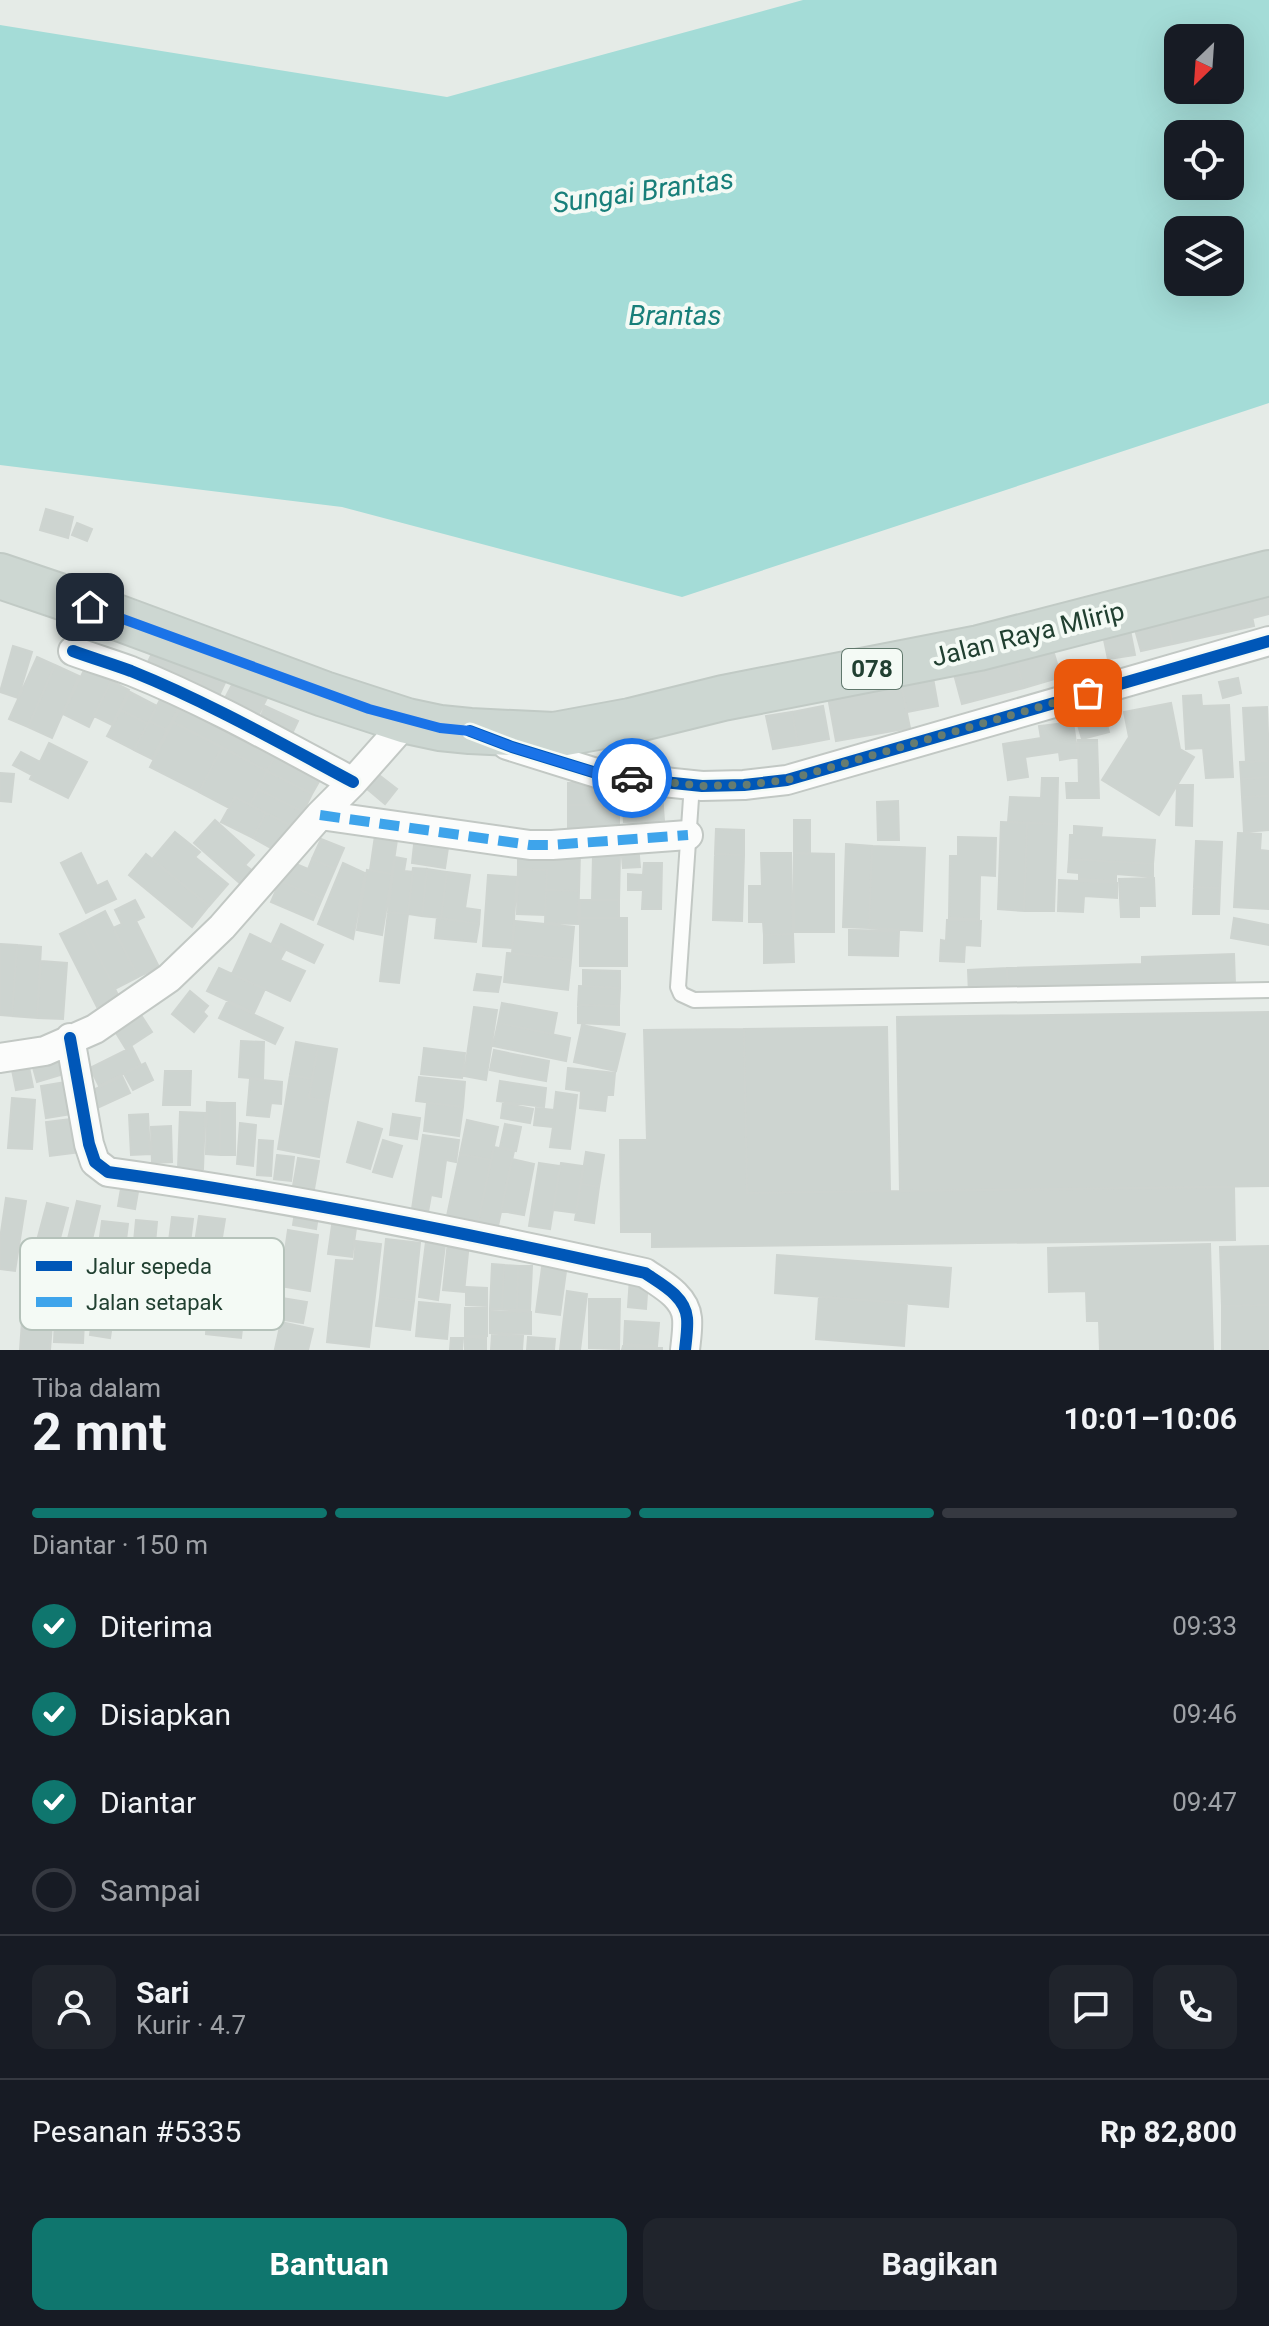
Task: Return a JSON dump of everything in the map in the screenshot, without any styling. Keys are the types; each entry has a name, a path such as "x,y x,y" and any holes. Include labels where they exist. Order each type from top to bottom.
{"main road":[{"name":"Jalan Raya Mlirip","path":"0,576 324,694 407,721 470,731 554,735 979,648 1269,573"}],"street":[{"path":"470,731 606,776 702,786 744,785 787,780 1269,641"},
{"path":"73,651 131,671 191,698 353,782"},
{"path":"0,1058 45,1051 95,1029 169,978 222,927 407,721"},
{"path":"320,815 530,845 688,835"},
{"path":"70,1038 89,1144 95,1162 108,1172 211,1186 452,1230 645,1273 682,1302 687,1317 685,1350"}],"lane":[{"path":"692,784 678,987 681,994 694,1000 1269,990"}],"water":[{"name":"Brantas","path":"803,0 1269,0 1269,403 682,597 342,507 0,465 0,25 447,97"}],"building":[{"path":"46,509 73,517 68,538 40,530"},
{"path":"77,523 92,529 87,541 72,535"},
{"path":"1269,586 1269,614 1253,618 1246,591"},
{"path":"1247,592 1254,626 1173,644 1165,610"},
{"path":"1167,619 1173,644 1141,651 1134,626"},
{"path":"1130,630 1135,655 1108,659 1103,635"},
{"path":"1050,640 1061,677 1024,688 1013,650"},
{"path":"13,646 32,652 18,698 0,692"},
{"path":"155,647 210,663 197,691 170,678 172,673 148,662"},
{"path":"1013,650 1024,688 962,704 952,667"},
{"path":"37,657 55,665 28,727 9,719"},
{"path":"210,663 230,672 217,700 197,691"},
{"path":"55,665 79,676 52,738 28,727"},
{"path":"85,668 111,681 89,727 63,714"},
{"path":"933,678 938,706 907,712 901,684"},
{"path":"1238,678 1241,693 1223,698 1219,682"},
{"path":"235,679 268,696 257,718 223,702"},
{"path":"111,681 129,690 112,725 94,716"},
{"path":"901,684 910,728 836,741 828,697"},
{"path":"130,692 157,706 148,724 121,710"},
{"path":"163,694 181,703 167,730 149,721"},
{"path":"1201,695 1202,706 1229,705 1233,777 1206,778 1203,748 1186,749 1183,696"},
{"path":"185,700 279,749 267,771 173,722"},
{"path":"1171,703 1180,749 1194,757 1159,815 1102,780 1129,737 1124,712"},
{"path":"265,706 298,721 289,740 257,725"},
{"path":"823,706 829,739 798,745 792,712"},
{"path":"1267,707 1269,761 1246,762 1243,708"},
{"path":"121,710 148,724 134,750 107,736"},
{"path":"1103,711 1109,732 1082,739 1076,718"},
{"path":"792,712 798,745 773,749 766,716"},
{"path":"149,721 167,730 152,759 134,750"},
{"path":"173,722 222,747 199,792 150,767"},
{"path":"1073,722 1078,757 1060,760 1059,752 1025,757 1028,777 1008,780 1003,744 1041,738 1039,726"},
{"path":"1078,740 1097,740 1099,798 1067,798 1066,783 1079,783"},
{"path":"49,743 87,762 68,798 30,779 32,775 13,765 21,752 40,762"},
{"path":"222,747 267,771 250,805 235,797 229,808 199,792"},
{"path":"279,749 324,773 312,794 267,771"},
{"path":"1269,761 1269,777 1241,779 1240,762"},
{"path":"267,771 312,794 303,812 258,789"},
{"path":"0,773 14,774 11,802 0,801"},
{"path":"379,775 397,789 385,804 367,789"},
{"path":"1269,777 1269,796 1242,797 1241,779"},
{"path":"1042,778 1058,778 1057,824 1008,822 1010,797 1041,798"},
{"path":"568,783 619,783 619,805 568,805"},
{"path":"1177,785 1193,785 1192,826 1176,825"},
{"path":"258,789 303,812 295,828 250,805"},
{"path":"662,789 663,807 623,808 622,790"},
{"path":"1269,796 1269,830 1244,832 1242,797"},
{"path":"235,797 266,813 253,838 221,822"},
{"path":"898,801 899,840 878,840 877,802"},
{"path":"568,805 619,805 619,832 568,832"},
{"path":"663,807 664,821 624,822 623,808"},
{"path":"266,813 290,825 276,851 253,838"},
{"path":"215,820 254,855 245,865 254,872 243,886 194,843"},
{"path":"794,820 810,820 810,854 794,853"},
{"path":"1001,822 1027,823 1024,911 998,909"},
{"path":"1027,823 1057,824 1054,911 1024,911"},
{"path":"1074,826 1102,828 1101,837 1155,840 1153,864 1069,859 1070,835 1074,835"},
{"path":"376,829 398,833 392,874 370,870"},
{"path":"716,829 744,830 744,855 715,854"},
{"path":"175,832 200,852 195,857 228,884 209,906 152,859"},
{"path":"1238,833 1261,834 1260,850 1269,851 1269,909 1234,907"},
{"path":"415,836 449,841 445,868 412,863"},
{"path":"958,837 996,838 995,876 980,875 979,919 949,918 950,856 958,856"},
{"path":"321,839 344,848 335,869 312,859"},
{"path":"1196,841 1222,842 1220,888 1194,887"},
{"path":"846,844 872,846 869,928 843,927"},
{"path":"638,845 640,867 623,868 621,846"},
{"path":"872,846 925,848 922,931 869,928"},
{"path":"518,851 580,853 579,891 546,890 547,870 518,869"},
{"path":"81,853 97,886 107,881 116,899 86,913 61,863"},
{"path":"761,853 791,853 793,934 764,935 763,922 749,922 749,886 762,886"},
{"path":"794,853 834,854 834,932 794,932"},
{"path":"146,854 209,906 192,927 129,875"},
{"path":"715,854 744,855 742,921 713,920"},
{"path":"593,855 620,855 619,900 592,900"},
{"path":"395,857 406,859 404,871 413,872 408,914 388,912"},
{"path":"312,859 335,869 322,899 280,881 289,861 308,869"},
{"path":"1069,859 1153,864 1153,877 1116,874 1116,881 1079,879 1079,873 1068,872"},
{"path":"343,863 365,873 353,939 318,924"},
{"path":"644,863 662,863 661,909 642,909 643,890 628,890 628,874 643,875"},
{"path":"413,868 427,869 422,916 408,914"},
{"path":"427,869 447,872 441,918 422,916"},
{"path":"518,869 547,870 545,915 517,914"},
{"path":"367,870 392,874 382,935 357,930"},
{"path":"447,872 470,875 465,908 480,910 479,924 441,918"},
{"path":"488,875 517,877 512,948 483,946"},
{"path":"1154,878 1155,906 1139,906 1139,917 1121,917 1119,879"},
{"path":"1059,880 1117,883 1117,898 1084,896 1083,912 1058,911"},
{"path":"280,881 322,899 313,920 271,902"},
{"path":"1194,887 1220,888 1219,914 1193,914"},
{"path":"546,890 579,891 578,924 545,923"},
{"path":"135,900 144,917 136,921 159,967 138,977 113,928 122,924 115,910"},
{"path":"580,900 619,900 619,918 580,918"},
{"path":"105,911 138,977 115,989 82,923"},
{"path":"388,912 408,914 399,983 380,981"},
{"path":"437,918 479,924 476,942 435,938"},
{"path":"580,918 627,918 627,966 580,966"},
{"path":"1234,918 1269,925 1269,945 1231,938"},
{"path":"947,920 981,921 980,946 965,945 964,962 940,961 941,940 946,941"},
{"path":"515,921 574,927 571,960 512,953"},
{"path":"82,923 119,997 97,1007 60,934"},
{"path":"281,924 323,945 314,963 272,943"},
{"path":"849,930 899,931 898,956 849,955"},
{"path":"250,934 285,951 280,960 305,971 290,1001 232,974"},
{"path":"793,934 794,962 764,963 764,935"},
{"path":"0,944 17,945 12,1016 0,1015"},
{"path":"17,945 41,947 37,1018 12,1016"},
{"path":"507,953 571,960 568,990 504,982"},
{"path":"1234,954 1235,984 1008,992 1007,968 1142,964 1142,957"},
{"path":"41,961 67,963 63,1019 37,1018"},
{"path":"219,968 265,989 254,1013 207,991"},
{"path":"1007,968 1008,992 969,994 968,970"},
{"path":"583,970 620,971 620,988 583,986"},
{"path":"477,974 501,977 498,992 474,990"},
{"path":"579,986 620,988 619,1006 578,1005"},
{"path":"190,991 208,1006 203,1012 207,1016 194,1032 172,1014"},
{"path":"227,1002 283,1028 275,1044 219,1018"},
{"path":"502,1003 557,1013 553,1034 498,1023"},
{"path":"578,1005 619,1006 619,1025 578,1023"},
{"path":"474,1007 497,1010 486,1080 464,1076"},
{"path":"139,1012 152,1032 126,1049 113,1028"},
{"path":"1269,1012 1269,1186 900,1191 897,1017"},
{"path":"498,1023 570,1038 566,1061 493,1046"},
{"path":"582,1025 625,1034 616,1071 574,1062"},
{"path":"887,1027 890,1191 747,1193 744,1029"},
{"path":"744,1029 747,1193 1234,1187 1235,1240 652,1247 652,1232 621,1232 620,1140 647,1140 644,1030"},
{"path":"241,1041 264,1042 263,1079 239,1077"},
{"path":"296,1042 318,1046 312,1079 290,1075"},
{"path":"318,1046 337,1049 328,1101 309,1098"},
{"path":"132,1047 141,1065 99,1086 90,1068"},
{"path":"424,1048 465,1053 462,1078 421,1074"},
{"path":"494,1050 523,1056 519,1076 490,1070"},
{"path":"65,1054 70,1072 37,1082 32,1064"},
{"path":"523,1056 549,1061 546,1081 519,1076"},
{"path":"28,1062 33,1087 16,1090 11,1065"},
{"path":"145,1063 153,1080 133,1090 124,1074"},
{"path":"568,1068 615,1073 613,1095 607,1095 605,1111 580,1108 581,1091 566,1089"},
{"path":"165,1071 191,1071 190,1105 163,1105"},
{"path":"290,1075 312,1079 309,1098 328,1101 319,1157 278,1149"},
{"path":"122,1076 130,1093 93,1110 85,1094"},
{"path":"419,1077 465,1082 463,1107 416,1101"},
{"path":"250,1079 282,1082 281,1104 271,1103 269,1117 247,1115"},
{"path":"72,1081 78,1113 46,1118 41,1086"},
{"path":"500,1081 546,1088 544,1107 497,1101"},
{"path":"556,1092 577,1095 570,1149 550,1147 553,1127 534,1125 536,1108 554,1110"},
{"path":"12,1098 35,1100 32,1149 8,1148"},
{"path":"207,1102 220,1103 220,1155 206,1154"},
{"path":"220,1103 235,1103 235,1155 220,1155"},
{"path":"427,1103 463,1107 459,1136 424,1131"},
{"path":"503,1103 533,1109 530,1123 501,1118"},
{"path":"180,1112 205,1113 203,1169 178,1169"},
{"path":"148,1114 150,1154 131,1155 129,1115"},
{"path":"393,1114 420,1118 417,1139 390,1135"},
{"path":"78,1118 82,1152 50,1156 46,1122"},
{"path":"467,1120 498,1127 491,1160 460,1154"},
{"path":"358,1122 382,1129 370,1169 347,1162"},
{"path":"240,1123 256,1125 253,1166 237,1164"},
{"path":"505,1124 521,1127 516,1151 500,1147"},
{"path":"171,1126 172,1162 152,1163 151,1127"},
{"path":"423,1135 459,1140 456,1162 446,1160 441,1197 431,1195 428,1212 412,1209"},
{"path":"259,1140 273,1141 271,1176 257,1175"},
{"path":"383,1140 402,1146 392,1177 373,1172"},
{"path":"494,1147 514,1151 498,1226 478,1222"},
{"path":"586,1152 604,1155 599,1187 581,1184"},
{"path":"460,1154 491,1160 478,1222 447,1216"},
{"path":"277,1155 294,1157 291,1181 274,1179"},
{"path":"298,1158 319,1161 314,1189 293,1186"},
{"path":"512,1159 534,1164 524,1215 501,1211"},
{"path":"539,1163 560,1166 550,1229 529,1226"},
{"path":"561,1163 583,1166 576,1213 553,1210"},
{"path":"122,1183 139,1186 135,1209 118,1206"},
{"path":"581,1184 599,1187 594,1223 575,1220"},
{"path":"6,1198 26,1201 15,1271 0,1269 0,1239"},
{"path":"77,1201 100,1206 92,1238 68,1238"},
{"path":"47,1203 68,1208 60,1238 38,1238"},
{"path":"296,1206 319,1210 316,1229 293,1225"},
{"path":"199,1216 225,1219 222,1238 196,1238"},
{"path":"172,1217 193,1219 191,1238 169,1238"},
{"path":"333,1218 357,1221 352,1257 328,1254"},
{"path":"136,1220 157,1222 156,1238 134,1238"},
{"path":"102,1221 128,1224 126,1238 100,1238"},
{"path":"288,1230 318,1235 310,1291 284,1287"},
{"path":"386,1239 420,1243 414,1301 380,1297"},
{"path":"356,1241 381,1244 369,1347 327,1342 336,1260 354,1261"},
{"path":"448,1241 469,1243 464,1292 443,1290"},
{"path":"426,1242 445,1245 438,1300 419,1297"},
{"path":"1210,1244 1213,1350 1100,1350 1099,1321 1087,1321 1086,1291 1049,1292 1048,1248"},
{"path":"1269,1246 1269,1305 1222,1306 1220,1247"},
{"path":"777,1255 951,1268 948,1307 775,1293"},
{"path":"543,1260 567,1264 560,1315 536,1312"},
{"path":"492,1264 504,1265 502,1309 490,1309"},
{"path":"504,1265 518,1266 517,1310 502,1309"},
{"path":"518,1266 532,1266 530,1310 517,1310"},
{"path":"630,1277 648,1279 646,1309 628,1307"},
{"path":"466,1287 487,1288 487,1306 466,1305"},
{"path":"567,1291 587,1294 580,1350 560,1350"},
{"path":"380,1297 414,1301 410,1330 376,1326"},
{"path":"819,1297 907,1303 904,1346 816,1339"},
{"path":"284,1298 307,1302 303,1323 284,1320"},
{"path":"589,1299 620,1299 619,1349 589,1348"},
{"path":"419,1302 450,1305 447,1339 416,1336"},
{"path":"1269,1305 1269,1350 1222,1350 1222,1306"},
{"path":"465,1308 487,1308 487,1336 465,1336"},
{"path":"490,1311 531,1312 531,1334 490,1333"},
{"path":"625,1321 659,1323 657,1346 624,1344"},
{"path":"284,1323 313,1329 308,1350 275,1349"},
{"path":"21,1330 52,1330 50,1350 20,1350"},
{"path":"55,1330 84,1330 83,1343 54,1342"},
{"path":"91,1330 111,1330 110,1338 90,1335"},
{"path":"206,1330 242,1330 241,1338 206,1334"},
{"path":"492,1335 523,1336 522,1350 491,1350"},
{"path":"465,1337 486,1338 486,1350 465,1350"},
{"path":"528,1337 555,1339 554,1350 527,1350"},
{"path":"451,1338 463,1338 462,1350 450,1350"},
{"path":"623,1346 662,1348 662,1350 622,1350"}],"marked path":[{"path":"320,815 530,845 688,835"}],"cycle path":[{"path":"470,731 606,776 702,786 744,785 787,780 1269,641"},
{"path":"73,651 131,671 188,696 353,782"},
{"path":"70,1038 89,1144 95,1162 108,1172 378,1217 645,1273 682,1303 687,1318 685,1350"}],"way so far":[{"path":"632,778 702,786 787,780 1088,693"}],"route":[{"path":"90,607 324,694 407,721 470,731 606,776 632,778"}],"water label":[{"name":"Sungai Brantas","path":"643,191"}]}
